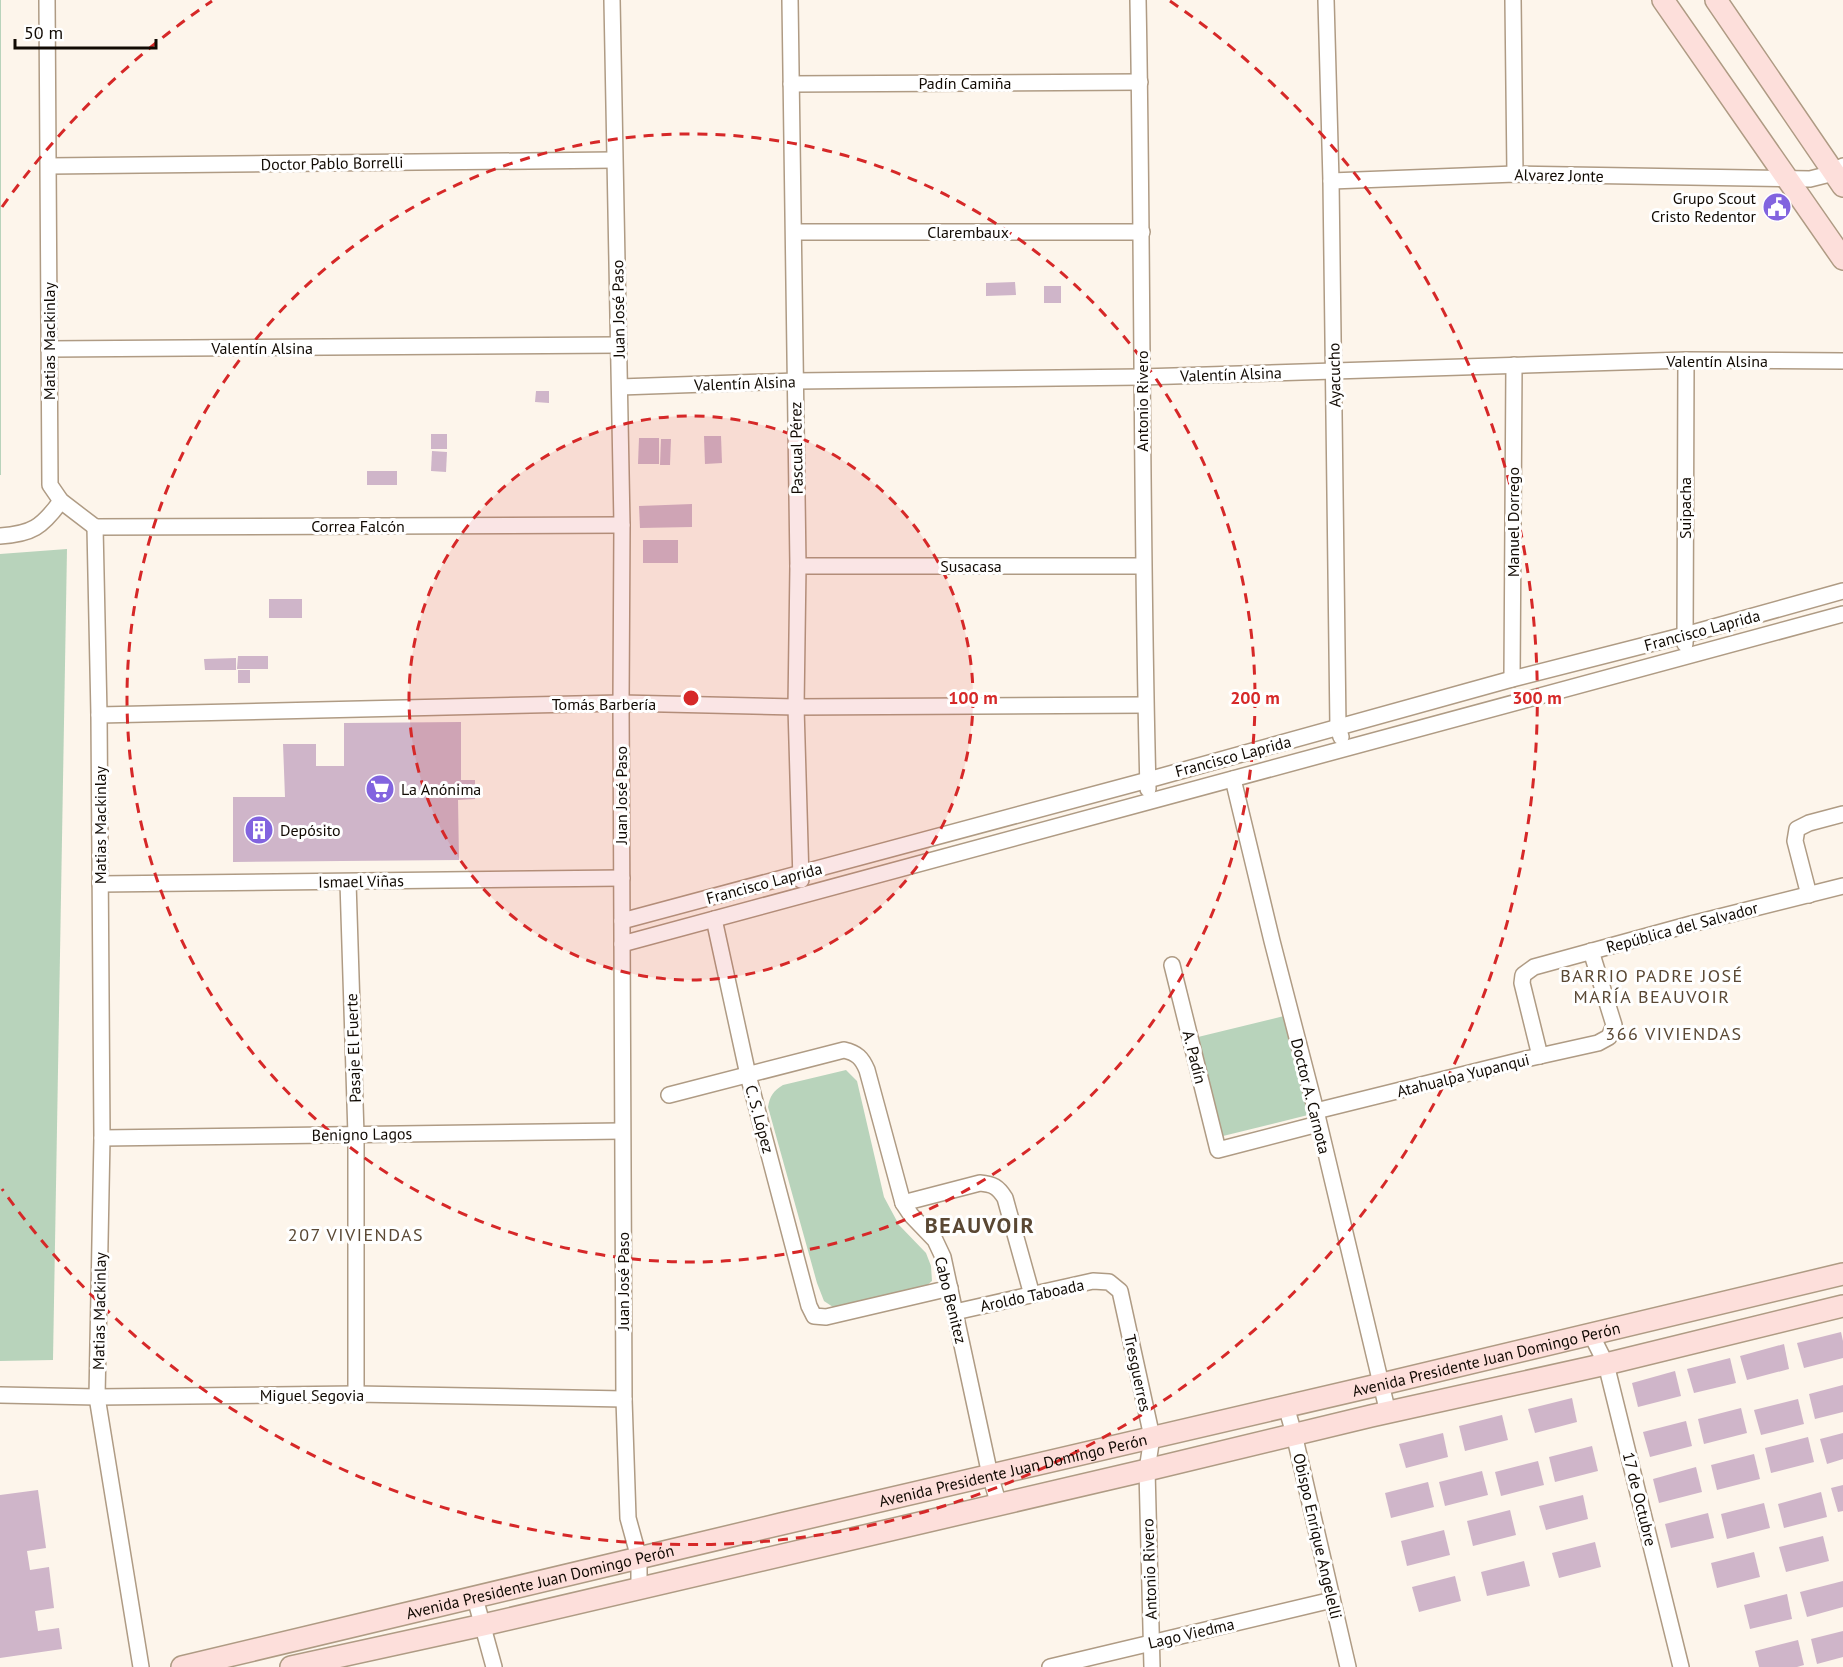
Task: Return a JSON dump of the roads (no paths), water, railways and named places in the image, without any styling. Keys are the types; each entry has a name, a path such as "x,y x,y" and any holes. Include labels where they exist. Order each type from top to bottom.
{"main road":[{"path":"1663,0 1843,259"},
{"path":"1716,0 1840,175"},
{"name":"Avenida Presidente Juan Domingo Perón","path":"194,1666 639,1558 1843,1274"},
{"name":"Avenida Presidente Juan Domingo Perón","path":"291,1667 483,1625 1294,1434 1606,1364 1843,1306"}],"street":[{"name":"Matias Mackinlay","path":"47,0 50,485 61,501 95,527 99,716 102,1138 98,1397 141,1667"},
{"name":"Juan José Paso","path":"612,0 622,525 624,1399 628,1518 639,1558 639,1588"},
{"name":"Pascual Pérez","path":"790,0 798,566 796,707 802,895"},
{"name":"Antonio Rivero","path":"1138,0 1142,232 1143,566 1148,802"},
{"name":"Ayacucho","path":"1326,0 1331,181 1338,727 1344,748"},
{"path":"1513,0 1515,174"},
{"name":"Padín Camiña","path":"791,84 1140,82"},
{"name":"Doctor Pablo Borrelli","path":"49,166 614,160"},
{"name":"Alvarez Jonte","path":"1331,181 1515,174 1810,179 1840,175"},
{"name":"Clarembaux","path":"795,232 1142,232"},
{"name":"Valentín Alsina","path":"49,349 618,345"},
{"name":"Valentín Alsina","path":"620,387 795,381 1141,377 1686,360 1843,361"},
{"name":"Suipacha","path":"1686,360 1686,656"},
{"name":"Manuel Dorrego","path":"1512,680 1514,365"},
{"path":"0,536 23,534 48,519 61,501"},
{"name":"Correa Falcón","path":"95,527 622,525"},
{"name":"Susacasa","path":"798,566 1143,566"},
{"name":"Francisco Laprida","path":"622,921 1843,591"},
{"name":"Francisco Laprida","path":"622,944 1843,614"},
{"name":"Tomás Barbería","path":"99,716 621,704 796,707 1145,705"},
{"name":"Doctor A. Carnota","path":"1233,779 1388,1413"},
{"path":"1809,895 1795,841 1797,829 1809,823 1843,814"},
{"name":"Ismael Viñas","path":"100,884 622,878"},
{"name":"Pasaje El Fuerte","path":"348,882 356,1135 356,1394"},
{"name":"República del Salvador","path":"1540,1056 1522,983 1523,975 1534,967 1843,886"},
{"name":"C. S. López","path":"714,919 748,1075 809,1306 814,1316 833,1316 950,1288"},
{"name":"Atahualpa Yupanqui","path":"1218,1150 1317,1118 1540,1056 1598,1043 1609,1037 1614,1025 1591,951"},
{"name":"A. Padín","path":"1172,965 1218,1150"},
{"name":"Cabo Benitez","path":"748,1075 844,1050 862,1058 903,1203 935,1240 943,1257 990,1475 999,1505"},
{"path":"669,1095 748,1075"},
{"name":"Benigno Lagos","path":"102,1138 622,1131"},
{"path":"903,1203 980,1183 991,1184 999,1188 1005,1198 1032,1295"},
{"name":"Aroldo Taboada","path":"955,1311 1093,1281 1108,1282"},
{"name":"Tresguerres","path":"1108,1282 1120,1291 1152,1437 1147,1470"},
{"name":"17 de Octubre","path":"1591,1334 1606,1364 1681,1667"},
{"name":"Miguel Segovia","path":"0,1395 98,1397 356,1394 624,1399"},
{"name":"Obispo Enrique Angelelli","path":"1286,1406 1348,1667"},
{"name":"Antonio Rivero","path":"1147,1470 1152,1667"},
{"path":"475,1598 494,1667"},
{"name":"Lago Viedma","path":"1050,1667 1332,1600"}],"place":[{"name":"Grupo Scout Cristo Redentor","path":"1777,207"},
{"name":"La Anónima","path":"380,789"},
{"name":"Depósito","path":"259,830"}],"district":[{"name":"BARRIO PADRE JOSÉ MARÍA BEAUVOIR","path":"1652,986"},
{"name":"366 VIVIENDAS","path":"1674,1034"},
{"name":"BEAUVOIR","path":"980,1225"},
{"name":"207 VIVIENDAS","path":"356,1235"}]}
